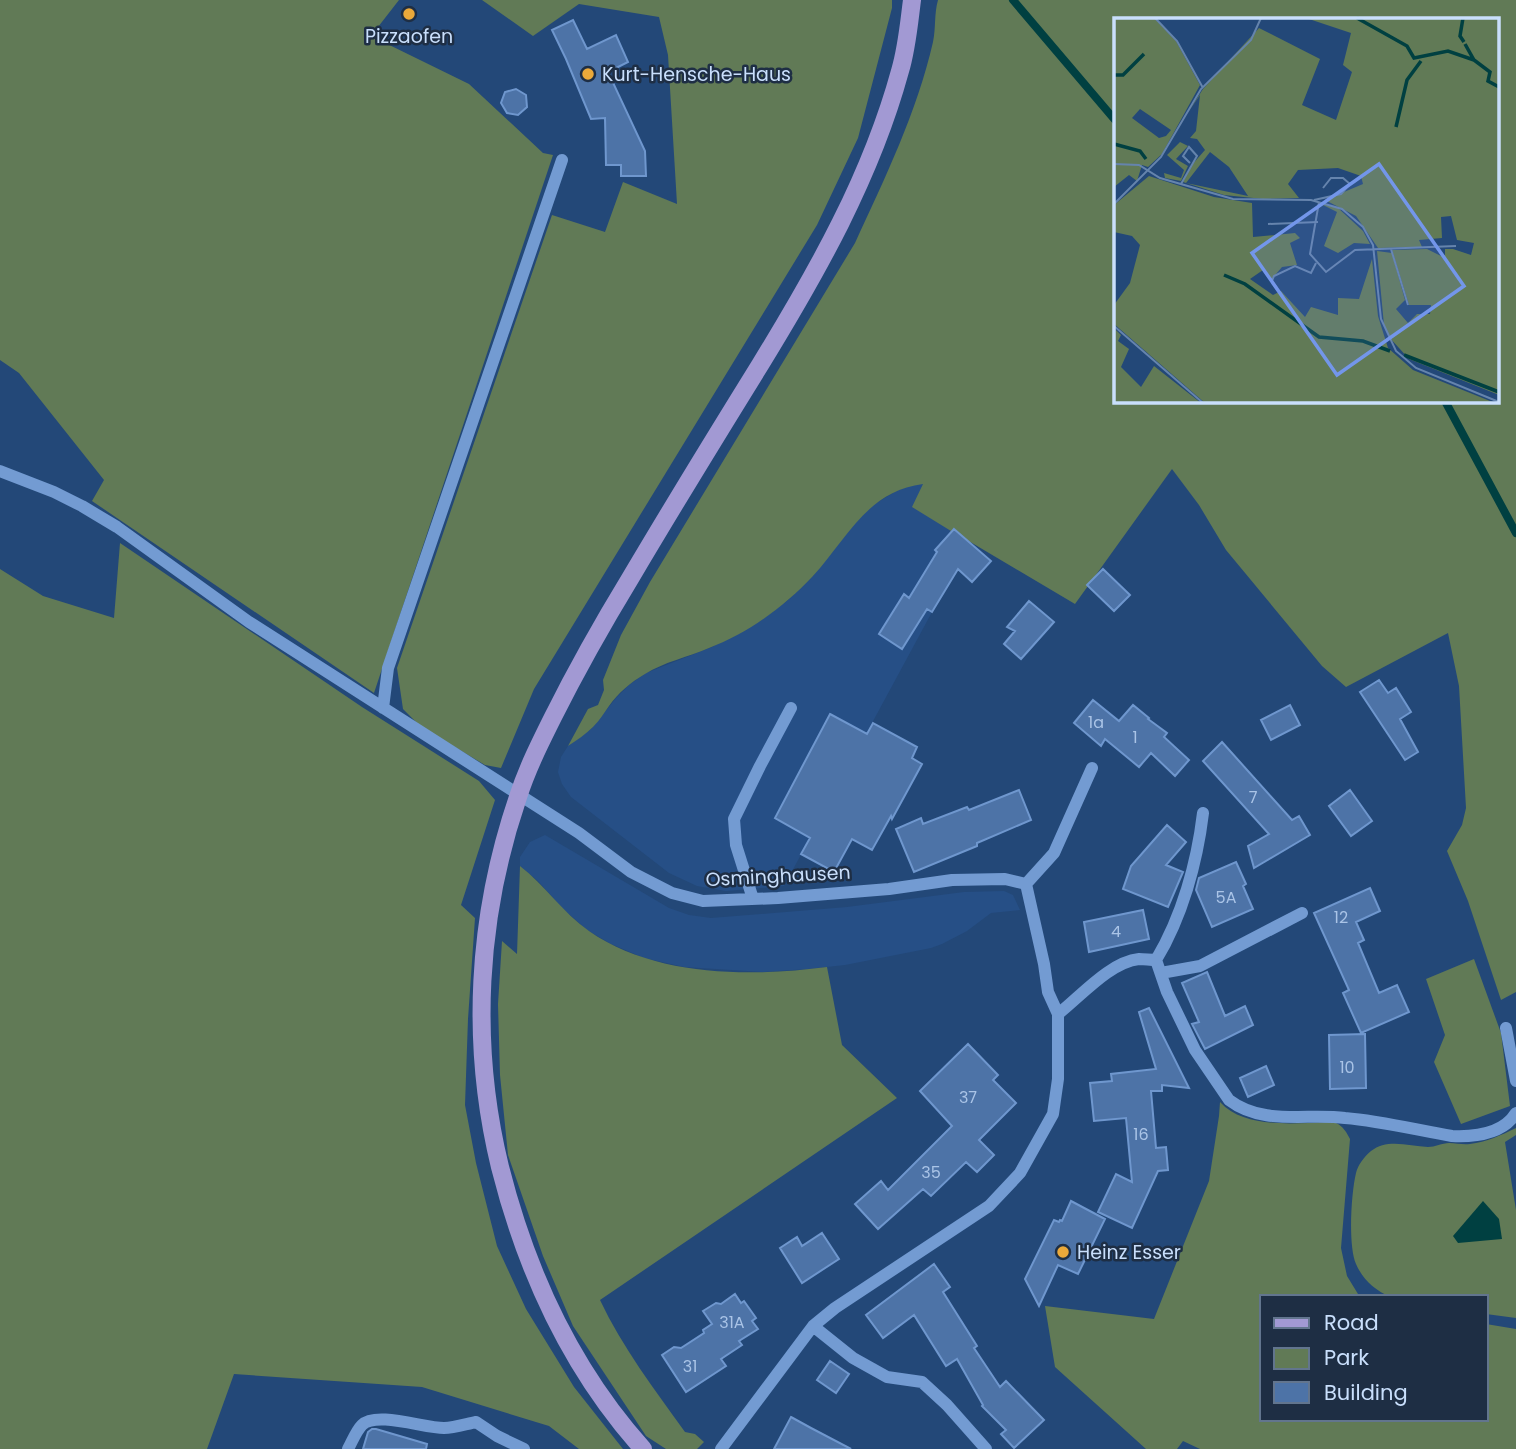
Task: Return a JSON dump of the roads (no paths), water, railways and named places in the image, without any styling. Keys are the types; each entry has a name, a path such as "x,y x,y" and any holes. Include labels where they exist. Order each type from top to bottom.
{"main road":[{"path":"643,1449 627,1432 562,1333 545,1301 509,1203 487,1107 481,1041 487,921 505,839 519,795 534,755 577,668 804,293 854,197 885,119 901,67 912,0"}],"street":[{"path":"383,708 388,668 562,160"},
{"name":"Osminghausen","path":"0,471 54,492 117,527 249,622 579,833 631,872 672,893 703,901 889,889 952,880 1005,879 1026,884"},
{"path":"753,899 736,845 734,819 791,708"},
{"path":"720,1449 813,1326 835,1308 989,1206 1020,1172 1053,1114 1058,1079 1058,1014 1048,992 1026,884 1054,853 1092,768"},
{"path":"1156,960 1179,914 1199,842 1203,813"},
{"path":"1161,973 1200,966 1303,913"},
{"path":"1058,1014 1109,971 1137,959 1156,960"},
{"path":"1156,960 1167,992 1195,1050 1229,1100 1251,1112 1285,1117 1351,1118 1466,1137 1504,1126 1516,1114"},
{"path":"1506,1028 1516,1081"},
{"path":"813,1326 853,1358 887,1377 922,1382 947,1405 986,1449"},
{"path":"348,1449 363,1424 374,1419 387,1419 448,1428 477,1422 497,1436 524,1449"}],"waterway":[{"path":"1013,0 1114,119"},
{"path":"1446,402 1516,533"}],"place":[{"name":"Pizzaofen","path":"409,14"},
{"name":"Kurt-Hensche-Haus","path":"588,74"},
{"name":"Heinz Esser","path":"1063,1252"}]}
